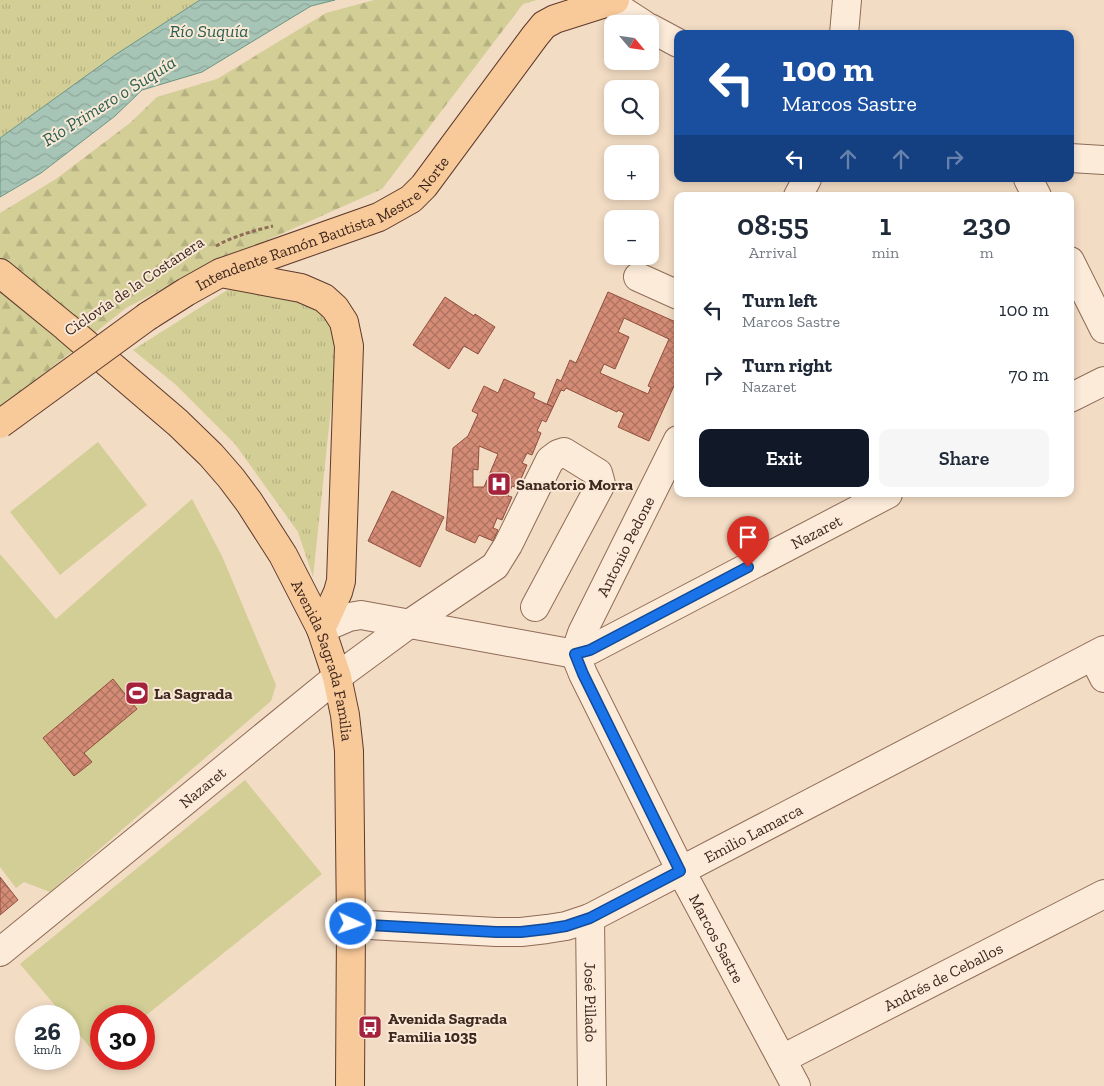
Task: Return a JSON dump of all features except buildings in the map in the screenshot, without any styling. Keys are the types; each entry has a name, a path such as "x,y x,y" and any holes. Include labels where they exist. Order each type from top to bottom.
{"main road":[{"name":"Intendente Ramón Bautista Mestre Norte","path":"0,424 148,316 186,292 215,262 379,217 411,199 424,186 544,25 612,1"},
{"path":"215,262 300,288 324,298 335,308 344,322 349,346 341,580 338,592 321,628"},
{"name":"Avenida Sagrada Familia","path":"0,273 178,423 211,455 249,502 283,555 321,628 337,677 345,715 349,751 350,1086"}],"street":[{"path":"844,30 846,0"},
{"path":"612,1 631,15"},
{"path":"659,33 674,41"},
{"path":"1074,158 1104,160"},
{"path":"1074,269 1104,329"},
{"path":"638,277 674,293"},
{"path":"1074,396 1104,380"},
{"name":"Antonio Pedone","path":"575,654 582,633 674,448"},
{"path":"408,624 495,566 508,545 550,460 564,452 598,473 601,484 535,608"},
{"name":"Nazaret","path":"321,628 349,617 361,615 575,654 590,650 882,497"},
{"name":"Nazaret","path":"0,952 337,677 408,624"},
{"name":"Marcos Sastre","path":"575,654 587,683 680,871 796,1086"},
{"name":"Emilio Lamarca","path":"351,924 521,932 566,926 590,918 680,871 1100,662"},
{"name":"Andrés de Ceballos","path":"782,1059 1104,894"},
{"name":"José Pillado","path":"590,918 592,1086"}],"path":[{"name":"Ciclovía de la Costanera","path":"215,262 226,240 274,226"}],"green space":[{"path":"0,0 200,0 115,55 0,138"},
{"path":"374,0 537,0 523,4 382,189 193,273 126,308 0,409 0,213 56,179 130,123 157,97 217,79 326,13"},
{"path":"229,289 274,293 311,304 333,328 336,361 313,577 298,532 235,444 175,384 133,350"},
{"path":"98,442 147,505 60,575 10,512"},
{"name":"La Sagrada","path":"192,499 222,556 276,685 271,701 50,892 24,882 16,888 0,867 0,554 56,619"},
{"path":"245,780 322,874 155,1008 155,1005 90,1005 90,1048 80,1035 80,1005 55,1005 20,964"}],"water":[{"name":"Río Suquía","path":"200,0 335,0 311,6 202,72 142,90 115,116 41,173 0,197 0,138 115,55"}],"place":[{"name":"Sanatorio Morra","path":"499,484"},
{"name":"La Sagrada","path":"137,693"},
{"name":"Avenida Sagrada Familia 1035","path":"370,1027"}],"route":[{"path":"351,924 496,932 521,932 566,926 590,918 680,871 583,674 575,654 590,650 748,567"}],"water label":[{"name":"Río Primero o Suquía","path":"109,101"}]}
